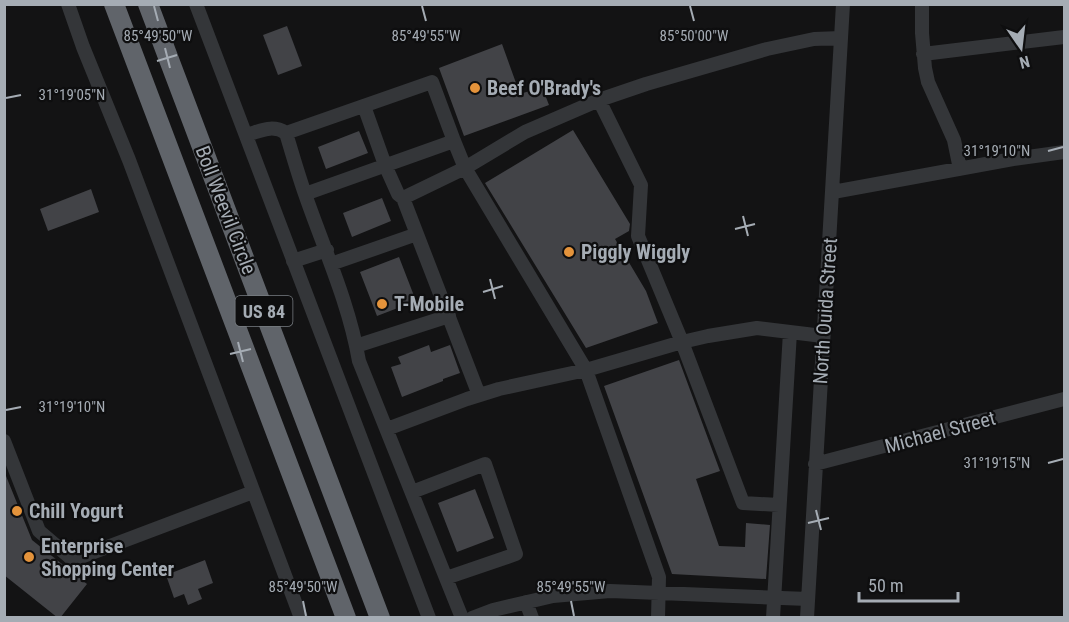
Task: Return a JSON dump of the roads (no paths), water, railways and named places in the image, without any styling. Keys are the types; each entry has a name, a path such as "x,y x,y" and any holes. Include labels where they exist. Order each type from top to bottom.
{"highway":[{"name":"Boll Weevil Circle","path":"114,4 346,618"},
{"name":"Boll Weevil Circle","path":"148,4 380,618"}],"street":[{"path":"68,4 301,618"},
{"path":"196,4 429,618"},
{"name":"North Ouida Street","path":"807,618 843,4"},
{"path":"922,4 923,54 928,82 954,140 960,169"},
{"path":"923,54 1065,37"},
{"path":"403,198 465,168 525,132 600,100 646,84 767,49 814,39 841,38"},
{"path":"286,133 432,82 465,168 586,370 658,577 658,618"},
{"path":"600,100 641,185 638,236 682,342 743,503 779,505"},
{"path":"364,106 385,165 398,194 403,198 479,395"},
{"path":"246,135 268,128 278,128 286,133 353,329 359,361 462,618"},
{"path":"305,194 454,141"},
{"path":"833,192 1012,159 1065,152"},
{"path":"331,264 417,234"},
{"path":"293,261 327,250"},
{"path":"356,346 449,316"},
{"path":"387,429 499,388 586,370 682,342 732,331 757,328 823,336"},
{"path":"773,618 789,332"},
{"name":"Michael Street","path":"815,464 1065,399"},
{"path":"350,411 376,402"},
{"path":"4,441 39,531 73,560 253,492"},
{"path":"412,492 486,464 516,554 446,578"},
{"path":"473,617 510,612 526,602 553,596 610,591 808,599"},
{"path":"526,602 532,618"}],"place":[{"name":"Beef O'Brady's","path":"475,88"},
{"name":"Piggly Wiggly","path":"569,252"},
{"name":"T-Mobile","path":"382,304"},
{"name":"Chill Yogurt","path":"17,511"},
{"name":"Enterprise Shopping Center","path":"29,557"}]}
